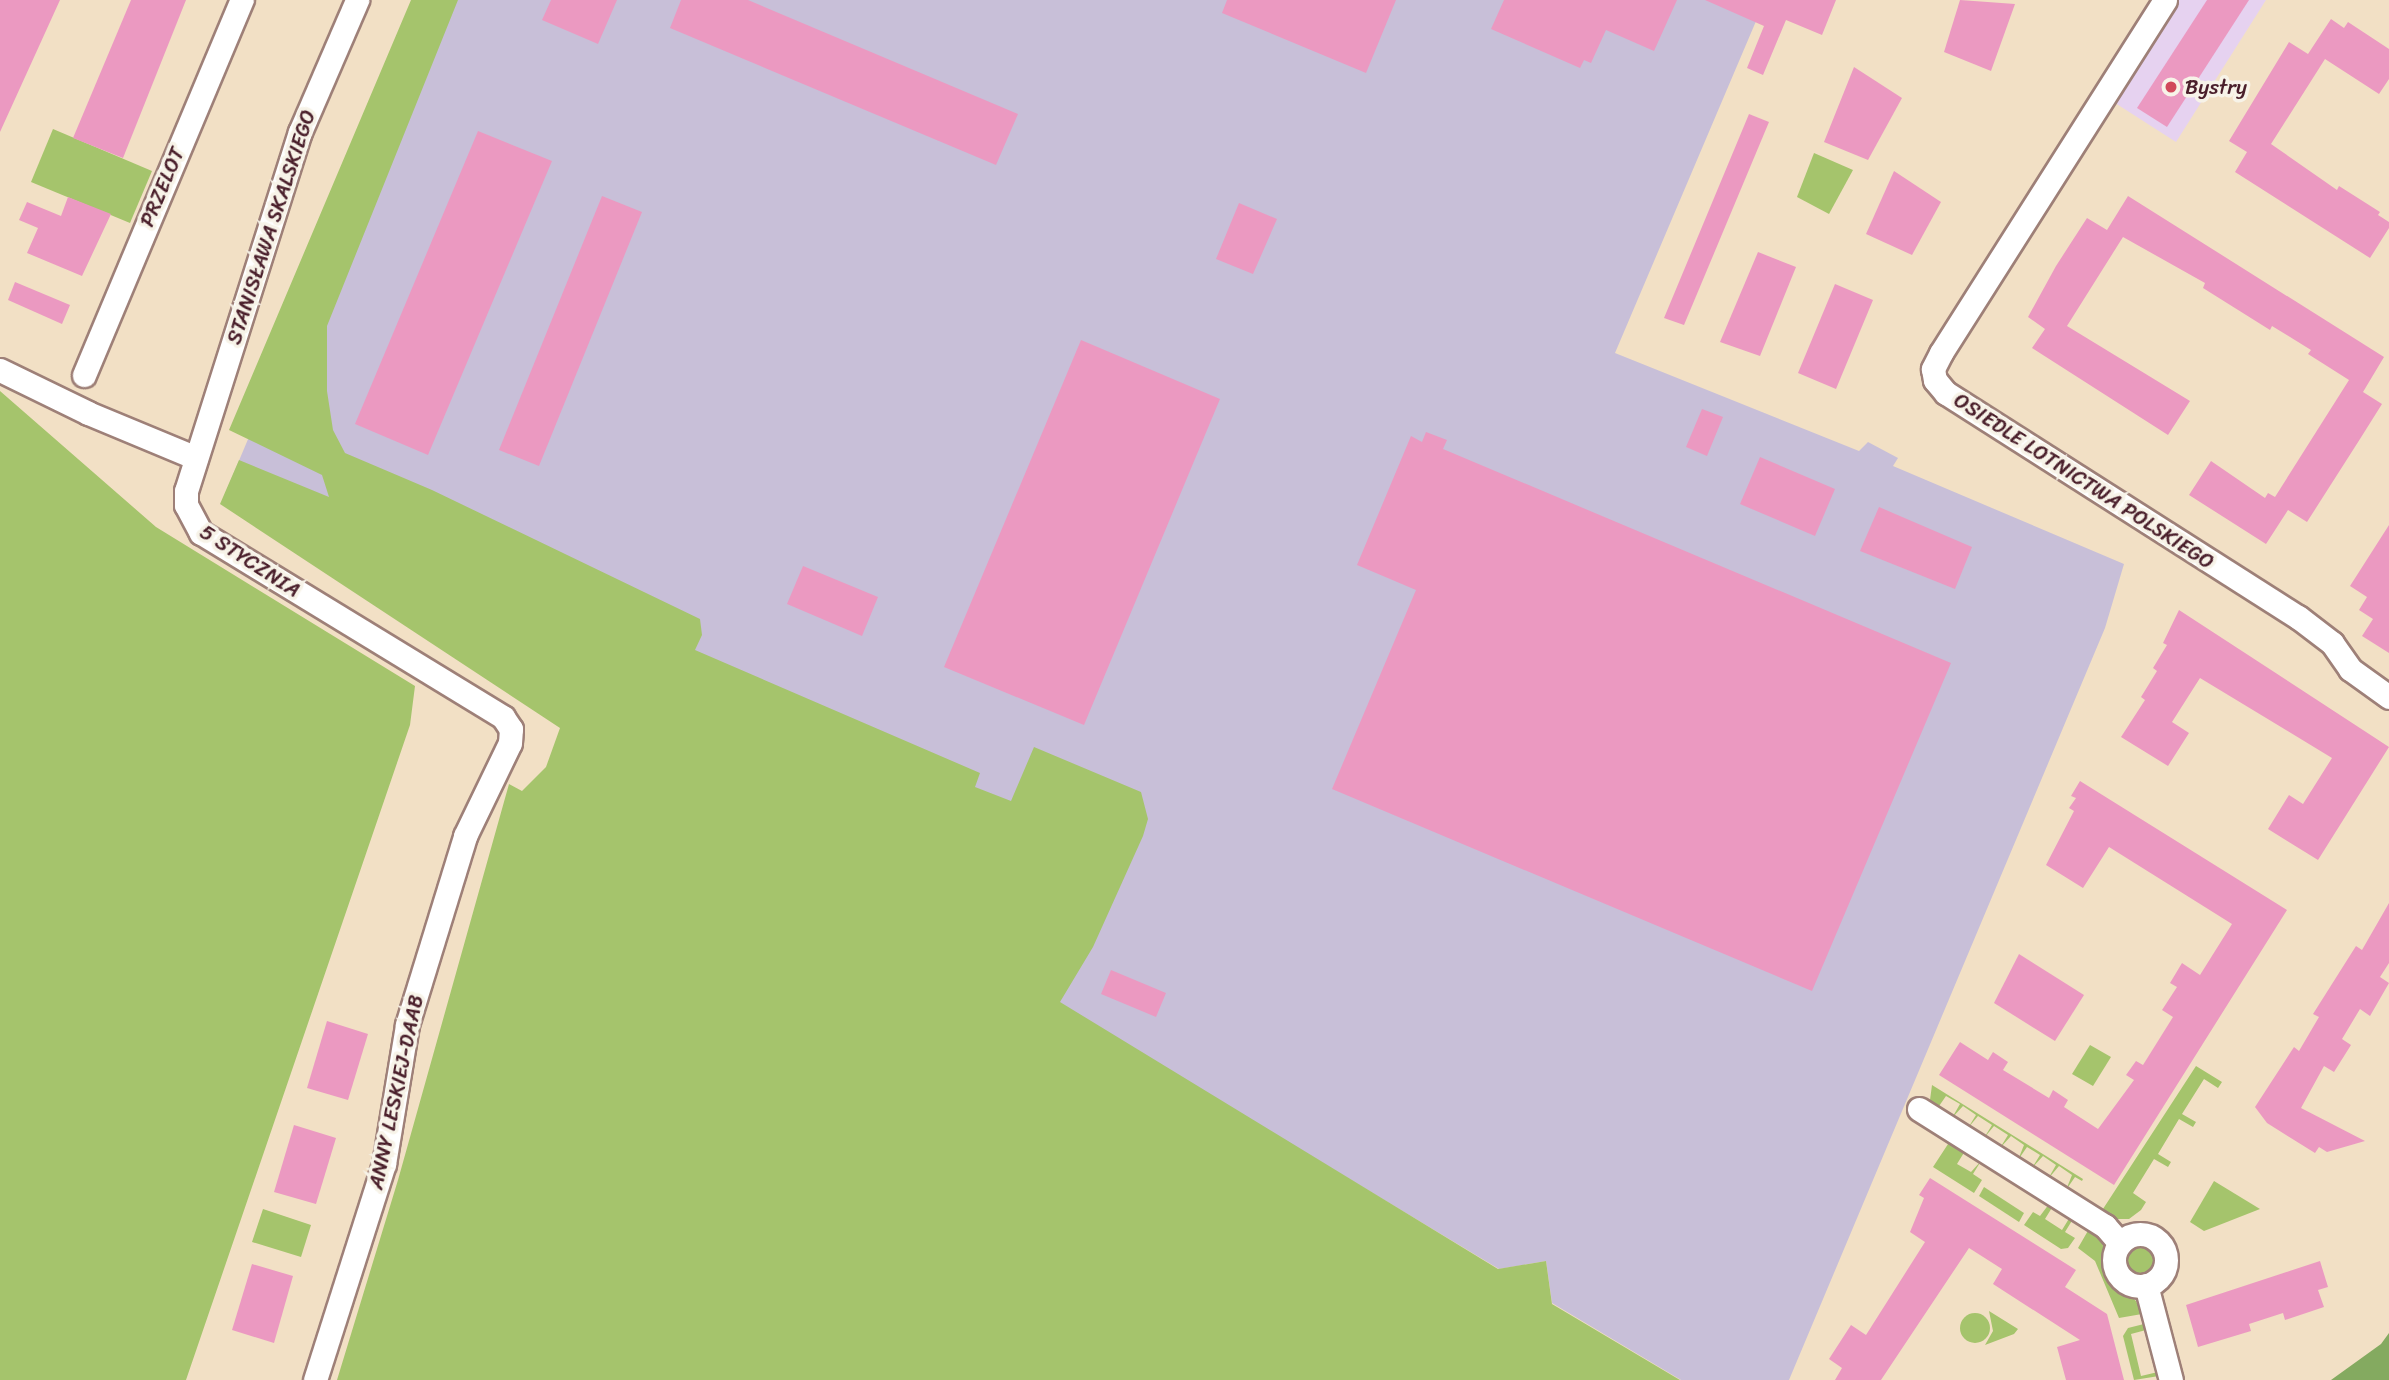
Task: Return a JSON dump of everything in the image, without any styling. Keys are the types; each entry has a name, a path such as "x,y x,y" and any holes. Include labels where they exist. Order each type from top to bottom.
{"street":[{"name":"PRZELOT","path":"84,374 242,0"},
{"name":"STANISŁAWA SKALSKIEGO","path":"196,458 300,132 357,0"},
{"name":"OSIEDLE LOTNICTWA POLSKIEGO","path":"2165,0 1933,369 1937,384 2194,558 2309,625 2332,643 2350,668 2389,697"},
{"path":"0,370 88,413 196,458"},
{"name":"5 STYCZNIA","path":"196,458 186,505 201,533 503,717 511,729"},
{"name":"ANNY LESKIEJ-DAAB","path":"314,1380 384,1164 407,1025 465,836 510,743 511,729"},
{"path":"1919,1109 2105,1226 2120,1243"},
{"path":"2143,1234 2163,1248 2162,1274 2146,1285 2131,1285 2118,1275 2114,1258 2120,1243 2143,1234"},
{"path":"2146,1285 2171,1380"}],"shaded area":[{"path":"433,0 1765,0 1615,353 1859,451 1868,442 1898,458 1893,466 2124,564 2105,628 1789,1380 1681,1380 1552,1303 1546,1261 1499,1269 222,501"},
{"path":"2177,0 2266,0 2176,142 2112,101"}],"green space":[{"path":"411,0 458,0 327,326 327,391 333,430 345,453 432,490 700,619 702,635 695,650 980,773 975,787 1011,801 1034,747 1141,792 1148,819 1143,836 1093,947 1060,1002 1498,1269 1546,1261 1552,1304 1680,1380 337,1380 398,1180 509,784 522,791 546,767 560,728 220,504 239,460 329,497 322,475 229,430"},
{"path":"53,129 152,171 130,223 31,182"},
{"path":"1814,153 1853,170 1829,214 1797,197"},
{"path":"0,391 156,527 415,686 410,725 186,1380 0,1380"},
{"path":"2090,1045 2111,1057 2093,1086 2072,1074"},
{"path":"2196,1066 2222,1082 2218,1088 2204,1079 2182,1114 2196,1122 2193,1127 2179,1119 2158,1154 2171,1162 2168,1167 2154,1159 2133,1193 2146,1202 2141,1210 2129,1219 2113,1219 2101,1212"},
{"path":"1932,1085 2083,1179 2082,1181 2075,1177 2066,1190 2072,1175 2059,1166 2048,1179 2056,1165 2043,1156 2032,1168 2040,1155 2027,1147 2018,1160 2024,1145 2011,1136 2000,1148 2008,1135 1994,1126 1984,1138 1992,1125 1978,1116 1968,1128 1976,1115 1963,1106 1952,1118 1960,1104 1946,1096 1937,1109 1930,1100"},
{"path":"1950,1141 1965,1151 1957,1164 1971,1172 1981,1161 1973,1174 1982,1180 1974,1193 1933,1167"},
{"path":"2214,1181 2260,1209 2204,1231 2190,1222"},
{"path":"1984,1187 2024,1213 2019,1222 1979,1196"},
{"path":"2049,1204 2053,1206 2045,1219 2062,1230 2070,1217 2073,1219 2065,1232 2075,1238 2068,1248 2061,1249 2024,1225 2033,1212 2040,1216"},
{"path":"263,1209 311,1225 301,1257 252,1242"},
{"path":"2089,1229 2102,1240 2108,1276 2136,1301 2142,1314 2119,1318 2095,1261 2078,1248"},
{"path":"2140,1244 2151,1249 2156,1260 2151,1271 2140,1276 2129,1271 2124,1260 2129,1249"},
{"path":"1989,1311 2018,1329 2014,1334 1985,1345 1993,1331"},
{"path":"1975,1313 1985,1318 1990,1328 1985,1338 1975,1343 1965,1338 1960,1328 1965,1318"},
{"path":"2144,1324 2146,1330 2131,1334 2141,1376 2158,1372 2159,1376 2134,1380 2123,1336 2128,1328"},
{"path":"2389,1333 2389,1380 2331,1380 2381,1344"}],"building":[{"path":"0,0 60,0 0,132"},
{"path":"131,0 186,0 123,158 73,138"},
{"path":"551,0 617,0 598,44 542,20"},
{"path":"681,0 748,0 1018,114 996,165 670,28"},
{"path":"1227,0 1396,0 1366,73 1222,13"},
{"path":"1504,0 1677,0 1654,51 1606,30 1591,63 1584,60 1580,68 1491,29"},
{"path":"1705,0 1836,0 1822,35 1786,20 1763,75 1747,68 1764,26"},
{"path":"1960,0 2015,4 1991,71 1944,52"},
{"path":"2207,0 2249,0 2167,127 2137,108"},
{"path":"2331,19 2344,28 2348,22 2389,49 2389,79 2379,94 2325,59 2271,144 2337,190 2339,186 2380,212 2378,215 2389,222 2389,228 2370,258 2235,172 2247,152 2229,141 2289,42 2308,54"},
{"path":"1854,67 1902,98 1868,160 1824,142"},
{"path":"1749,114 1769,122 1684,325 1664,318"},
{"path":"478,131 552,161 428,455 355,424"},
{"path":"1894,171 1941,202 1912,255 1866,234"},
{"path":"602,196 642,212 539,466 499,450"},
{"path":"2128,196 2384,357 2363,392 2382,404 2360,439 2307,522 2288,510 2266,544 2189,495 2211,461 2265,498 2268,493 2275,497 2349,380 2308,354 2311,350 2272,326 2270,330 2203,288 2205,283 2123,237 2067,326 2190,401 2168,435 2032,348 2045,329 2028,317 2056,266 2087,218 2107,230"},
{"path":"68,197 111,214 82,276 27,253 38,228 19,220 27,202 61,216"},
{"path":"1239,203 1277,219 1253,274 1216,259"},
{"path":"1758,252 1796,267 1760,356 1720,342"},
{"path":"15,282 70,305 62,324 8,300"},
{"path":"1835,284 1873,300 1836,389 1798,373"},
{"path":"1081,340 1220,399 1084,725 944,667"},
{"path":"1702,409 1723,417 1707,456 1686,447"},
{"path":"1426,432 1447,440 1443,449 1951,663 1812,991 1332,789 1416,590 1357,565 1411,436 1422,442"},
{"path":"1760,457 1835,489 1815,536 1740,504"},
{"path":"1879,507 1972,547 1955,589 1860,551"},
{"path":"2389,525 2389,653 2362,636 2373,619 2359,610 2367,597 2350,586"},
{"path":"803,566 878,597 862,636 787,604"},
{"path":"2179,610 2389,747 2318,860 2268,829 2289,795 2303,804 2332,758 2200,678 2172,722 2189,733 2168,766 2121,737 2145,700 2141,697 2157,671 2153,668 2167,645 2163,643"},
{"path":"2080,781 2287,910 2114,1185 1939,1075 1960,1042 1988,1060 1993,1052 2008,1062 2003,1070 2049,1098 2053,1090 2068,1100 2064,1107 2098,1129 2134,1080 2126,1075 2136,1061 2143,1065 2173,1017 2162,1010 2177,987 2170,983 2182,963 2200,975 2232,924 2109,847 2083,888 2046,865 2074,811 2069,808 2076,798 2071,796"},
{"path":"2389,903 2389,963 2380,977 2389,983 2370,1016 2360,1009 2342,1039 2351,1045 2334,1072 2324,1066 2301,1108 2365,1141 2327,1152 2319,1147 2315,1153 2267,1123 2255,1107 2294,1047 2299,1051 2319,1017 2313,1014 2356,946 2362,950"},
{"path":"2019,954 2084,995 2055,1041 1994,1003"},
{"path":"1111,970 1166,993 1156,1017 1101,994"},
{"path":"327,1021 368,1034 348,1100 307,1088"},
{"path":"294,1125 336,1138 316,1204 274,1192"},
{"path":"1930,1178 2076,1270 2065,1287 2107,1314 2124,1380 2066,1380 2057,1347 2080,1340 1993,1284 2002,1269 1969,1248 1881,1380 1835,1380 1842,1368 1829,1359 1851,1325 1866,1335 1925,1242 1910,1232 1924,1198 1919,1195"},
{"path":"2320,1261 2328,1287 2318,1290 2324,1307 2285,1320 2283,1313 2249,1324 2251,1331 2198,1347 2186,1305"},
{"path":"252,1264 293,1276 274,1343 232,1330"}],"place":[{"name":"Bystry","path":"2171,87"}]}
